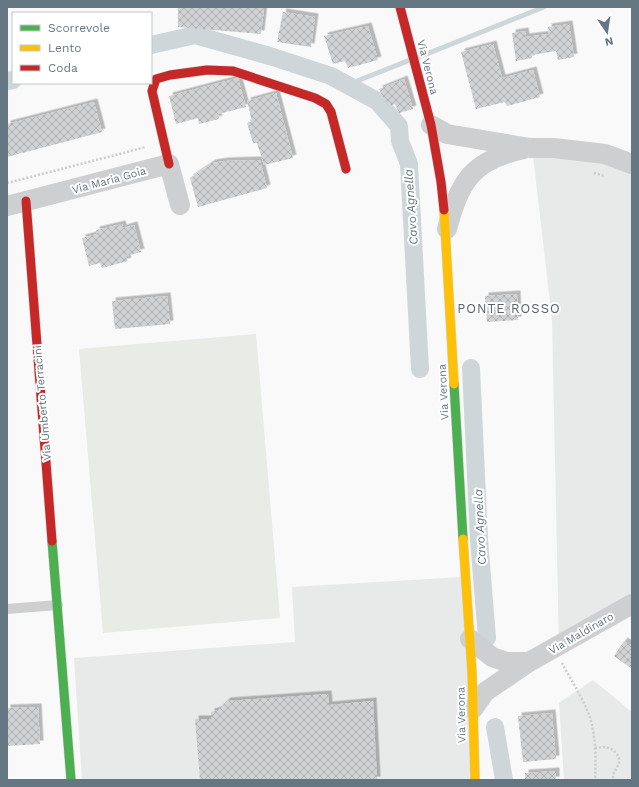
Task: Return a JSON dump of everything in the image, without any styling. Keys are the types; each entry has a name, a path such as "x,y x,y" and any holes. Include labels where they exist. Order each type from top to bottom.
{"street":[{"name":"Via Verona","path":"400,7 432,133 441,182 446,231 463,542 472,672 475,780"},
{"path":"180,205 163,142 152,91 156,79 170,75 207,70 233,71 315,98 326,104 331,112 346,169"},
{"path":"432,133 447,134 530,148 554,148 605,154 632,164"},
{"path":"432,133 455,150 511,152"},
{"path":"446,231 454,202 465,181 478,168 487,161 511,152 530,148"},
{"name":"Via Maria Goia","path":"16,203 169,164"},
{"name":"Via Umberto Terracini","path":"16,203 58,605 71,780"},
{"name":"Via Maldinaro","path":"473,709 485,692 529,662 632,604"},
{"name":"Via Maldinaro","path":"470,639 492,657 507,662 529,662"}],"lane":[{"path":"7,609 58,605"}],"path":[{"path":"7,183 163,142"},
{"path":"554,649 591,721 595,748 595,780"},
{"path":"595,748 609,747 615,751 619,757 619,764 612,777 614,780"}],"shaded area":[{"path":"531,138 560,139 632,156 632,608 559,648 552,320"},
{"path":"256,334 280,618 103,633 79,349"},
{"path":"462,577 473,780 82,780 74,658 295,642 292,587"},
{"path":"593,680 632,712 632,780 564,780 559,703"}],"building":[{"path":"178,7 264,7 261,34 178,27"},
{"path":"283,12 315,17 311,47 277,42"},
{"path":"569,24 574,57 558,60 556,51 532,55 532,58 516,61 512,33 525,31 526,37 549,34 548,27"},
{"path":"368,26 378,60 348,68 345,61 333,64 324,36"},
{"path":"493,44 502,78 533,70 540,97 507,106 505,102 476,109 461,52"},
{"path":"238,78 246,107 218,114 219,119 199,124 198,118 176,124 169,96"},
{"path":"404,79 413,109 399,113 395,104 388,106 379,89"},
{"path":"276,93 293,158 264,165 257,143 253,143 247,123 252,121 247,101"},
{"path":"94,102 102,132 7,157 7,124"},
{"path":"260,160 267,188 198,207 190,178 212,163"},
{"path":"122,224 123,228 134,225 141,252 126,256 128,261 102,268 100,263 89,266 82,238 97,234 96,230"},
{"path":"517,294 518,320 487,322 485,296"},
{"path":"167,296 170,324 115,329 112,301"},
{"path":"624,641 632,646 632,669 614,656"},
{"path":"328,694 329,705 373,701 377,780 200,780 195,719 211,719 211,712 218,710 227,701"},
{"path":"38,707 40,744 7,746 7,708"},
{"path":"552,713 556,759 523,762 518,716"},
{"path":"556,771 556,780 525,780 525,773"}],"waterway":[{"path":"419,57 544,7"},
{"name":"Cavo Agnella","path":"152,45 195,35 273,57 331,76 377,101 399,126 400,141 409,164 420,369"},
{"path":"347,85 410,60"},
{"name":"Cavo Agnella","path":"7,81 12,80"},
{"name":"Cavo Agnella","path":"471,368 479,540 487,638"},
{"name":"Cavo Agnella","path":"495,727 504,780"}],"traffic: fast":[{"path":"454,384 463,539"},
{"path":"52,541 71,780"}],"traffic: slow":[{"path":"444,210 454,384"},
{"path":"463,539 472,672 475,780"}],"traffic: jam":[{"path":"400,7 431,125 441,182 444,210"},
{"path":"169,164 152,91 156,79 170,75 207,70 233,71 315,98 326,104 331,112 346,169"},
{"path":"26,201 52,541"}],"district":[{"name":"PONTE ROSSO","path":"509,308"}]}
